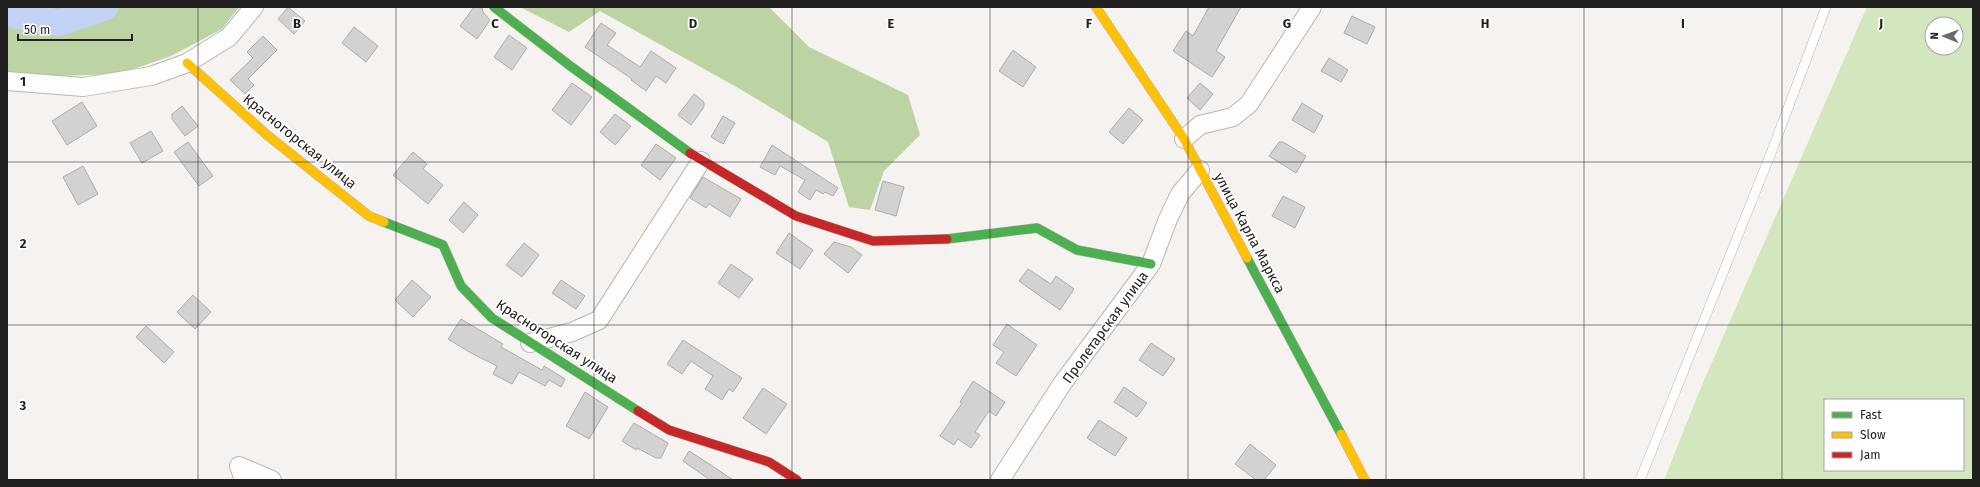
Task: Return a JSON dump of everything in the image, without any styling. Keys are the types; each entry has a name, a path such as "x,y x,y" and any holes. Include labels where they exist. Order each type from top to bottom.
{"street":[{"path":"7,81 83,87 151,76 187,63 229,37 254,7"},
{"path":"494,7 569,65 701,161 796,216 873,241 933,241 1037,228 1077,250 1151,264"},
{"name":"улица Карла Маркса","path":"1096,7 1184,139 1365,480"},
{"path":"1184,139 1200,125 1233,117 1249,104 1312,7"},
{"name":"Красногорская улица","path":"187,63 267,135 369,216 443,245 461,286 492,318 669,430 769,462 797,480"},
{"path":"530,343 572,332 599,320 701,161"},
{"name":"Пролетарская улица","path":"1000,480 1062,384 1151,264 1168,219 1180,194 1200,170"},
{"path":"244,480 239,466 272,480"}],"lane":[{"path":"1640,480 1770,155 1826,7"}],"green space":[{"path":"7,7 239,7 222,29 171,56 119,74 56,76 7,71"},
{"path":"520,7 769,7 809,47 908,95 920,135 884,171 870,210 849,207 828,142 740,89 600,11 569,32"},
{"path":"1867,7 1973,7 1973,480 1664,480 1699,392"}],"building":[{"path":"288,7 305,21 294,34 278,19"},
{"path":"474,7 482,8 483,12 490,20 477,39 460,26"},
{"path":"1209,7 1241,7 1216,51 1225,57 1212,77 1173,51 1186,31 1193,36"},
{"path":"1352,16 1375,27 1367,44 1344,33"},
{"path":"601,23 616,33 607,45 640,67 651,51 676,68 666,83 656,76 646,91 631,80 632,79 585,47"},
{"path":"354,27 378,46 366,62 342,43"},
{"path":"509,35 527,48 512,70 494,57"},
{"path":"263,36 277,50 248,79 254,85 245,94 230,80 253,58 247,52"},
{"path":"1013,50 1036,67 1023,87 999,71"},
{"path":"1329,58 1348,70 1341,82 1321,71"},
{"path":"572,83 592,97 571,125 552,110"},
{"path":"1200,83 1213,94 1200,110 1187,98"},
{"path":"694,94 704,102 704,107 691,125 678,115"},
{"path":"82,102 97,126 67,145 52,121"},
{"path":"1302,103 1323,116 1314,133 1292,120"},
{"path":"182,106 198,126 185,136 172,119 172,114"},
{"path":"1129,108 1143,120 1123,144 1109,132"},
{"path":"615,114 631,126 615,145 600,132"},
{"path":"723,116 735,123 723,144 711,137"},
{"path":"151,131 163,151 142,163 130,143"},
{"path":"188,142 213,176 199,186 174,152"},
{"path":"1279,142 1283,142 1306,156 1296,173 1269,156"},
{"path":"656,144 676,158 660,180 641,165"},
{"path":"772,145 838,188 833,196 825,192 823,194 816,190 810,200 798,192 805,180 780,166 775,175 760,167"},
{"path":"413,152 427,164 423,169 443,185 428,204 393,175"},
{"path":"83,166 98,194 78,205 63,177"},
{"path":"703,177 741,199 730,217 709,204 706,208 690,198"},
{"path":"883,181 904,187 896,216 875,210"},
{"path":"1283,196 1305,207 1295,228 1272,216"},
{"path":"464,202 478,215 463,233 449,220"},
{"path":"789,233 813,250 800,269 776,253"},
{"path":"834,242 851,247 862,255 848,273 824,254"},
{"path":"524,243 539,255 522,277 506,265"},
{"path":"731,264 753,279 739,298 718,283"},
{"path":"1028,269 1051,284 1056,276 1074,289 1060,310 1019,281"},
{"path":"412,280 431,297 413,317 395,300"},
{"path":"561,280 585,296 576,309 552,293"},
{"path":"193,295 211,312 195,329 177,312"},
{"path":"461,319 503,344 501,347 542,370 544,366 565,379 561,387 549,380 545,386 519,372 512,384 493,374 497,366 448,339"},
{"path":"1007,324 1037,345 1016,376 996,363 1004,352 993,345"},
{"path":"146,326 174,352 164,363 136,337"},
{"path":"683,340 742,378 733,392 729,389 722,400 705,389 713,376 691,361 682,374 667,364"},
{"path":"1151,343 1175,359 1163,376 1139,360"},
{"path":"973,381 1005,402 996,416 989,411 975,432 980,435 971,448 958,439 954,445 940,436 962,403 960,402"},
{"path":"1124,387 1147,403 1137,417 1114,402"},
{"path":"763,388 787,404 766,434 743,418"},
{"path":"585,392 608,407 589,439 566,426"},
{"path":"1099,420 1127,438 1115,456 1087,438"},
{"path":"634,423 668,443 661,458 656,458 637,448 636,450 622,441"},
{"path":"1250,444 1276,465 1264,480 1256,480 1235,464"},
{"path":"689,451 733,480 710,480 683,461"}],"waterway":[{"path":"7,12 58,23 105,7"}],"traffic: fast":[{"path":"494,7 569,65 690,153"},
{"path":"384,222 443,245 461,286 492,318 638,411"},
{"path":"947,239 1037,228 1077,250 1151,264"},
{"path":"1247,258 1341,434"}],"traffic: slow":[{"path":"1096,7 1184,139 1247,258"},
{"path":"187,63 267,135 369,216 384,222"},
{"path":"1341,434 1365,480"}],"traffic: jam":[{"path":"690,153 796,216 873,241 947,239"},
{"path":"638,411 669,430 769,462 797,480"}]}
